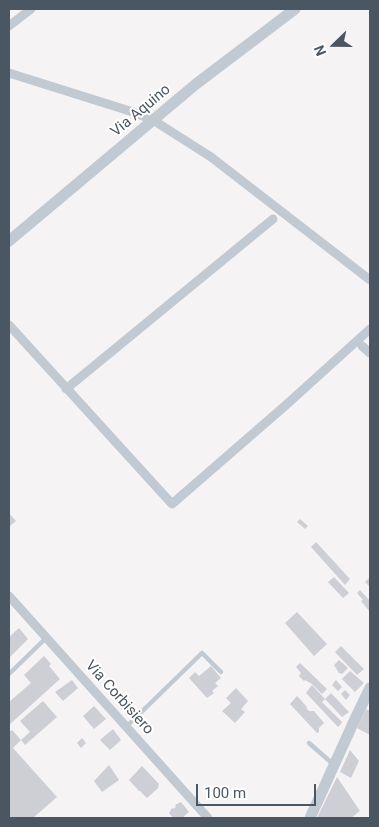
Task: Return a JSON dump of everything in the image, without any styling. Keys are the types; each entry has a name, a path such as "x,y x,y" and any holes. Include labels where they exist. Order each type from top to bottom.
{"street":[{"path":"9,26 31,9"},
{"name":"Via Aquino","path":"9,241 196,84 296,9"},
{"path":"9,73 153,120 211,157 370,280"},
{"path":"66,389 273,219"},
{"path":"9,325 172,504 370,329"},
{"path":"362,346 370,352"},
{"name":"Via Corbisiero","path":"9,596 208,818"},
{"path":"310,818 370,688"}],"lane":[{"path":"9,674 46,638"},
{"path":"126,727 202,653 221,672"},
{"path":"309,743 334,765"}],"building":[{"path":"9,513 16,521 9,527"},
{"path":"300,519 308,526 305,529 297,522"},
{"path":"316,542 350,579 345,585 311,547"},
{"path":"334,577 349,593 343,598 328,582"},
{"path":"370,577 370,587 365,582"},
{"path":"360,590 370,601 370,612 357,593"},
{"path":"297,612 327,644 314,656 285,623"},
{"path":"19,628 28,639 9,658 9,637"},
{"path":"341,646 364,669 357,675 335,652"},
{"path":"44,656 51,664 49,666 60,679 9,725 9,702 31,683 24,675"},
{"path":"339,660 348,668 342,674 339,673 334,665"},
{"path":"300,663 327,689 322,694 312,684 304,681 299,676 301,673 296,667"},
{"path":"211,666 221,678 215,683 218,686 212,691 214,693 207,698 189,678 195,672 199,676"},
{"path":"350,671 364,683 355,692 342,679"},
{"path":"72,680 78,688 63,701 55,692"},
{"path":"336,680 342,687 338,691 332,685"},
{"path":"312,685 325,699 322,702 342,722 338,727 306,693"},
{"path":"236,688 248,701 241,709 245,712 235,723 222,711 231,703 226,698"},
{"path":"345,690 350,695 346,700 341,694"},
{"path":"331,693 349,712 342,717 325,699"},
{"path":"297,696 309,711 314,711 324,723 319,728 319,732 317,733 290,704"},
{"path":"43,701 57,717 25,745 21,740 30,732 20,721"},
{"path":"94,706 106,719 94,729 83,716"},
{"path":"366,709 370,711 370,735 357,728"},
{"path":"113,729 121,740 110,750 100,740"},
{"path":"12,730 21,740 13,748 57,797 33,818 9,818 9,732"},
{"path":"82,738 86,743 81,748 77,743"},
{"path":"350,750 359,761 351,778 340,772"},
{"path":"109,765 119,780 102,792 94,781"},
{"path":"142,766 159,784 158,788 147,798 129,780"},
{"path":"337,777 360,811 351,818 317,818"},
{"path":"181,802 189,812 182,818 173,818 169,813 172,808 176,807 175,805"}]}
